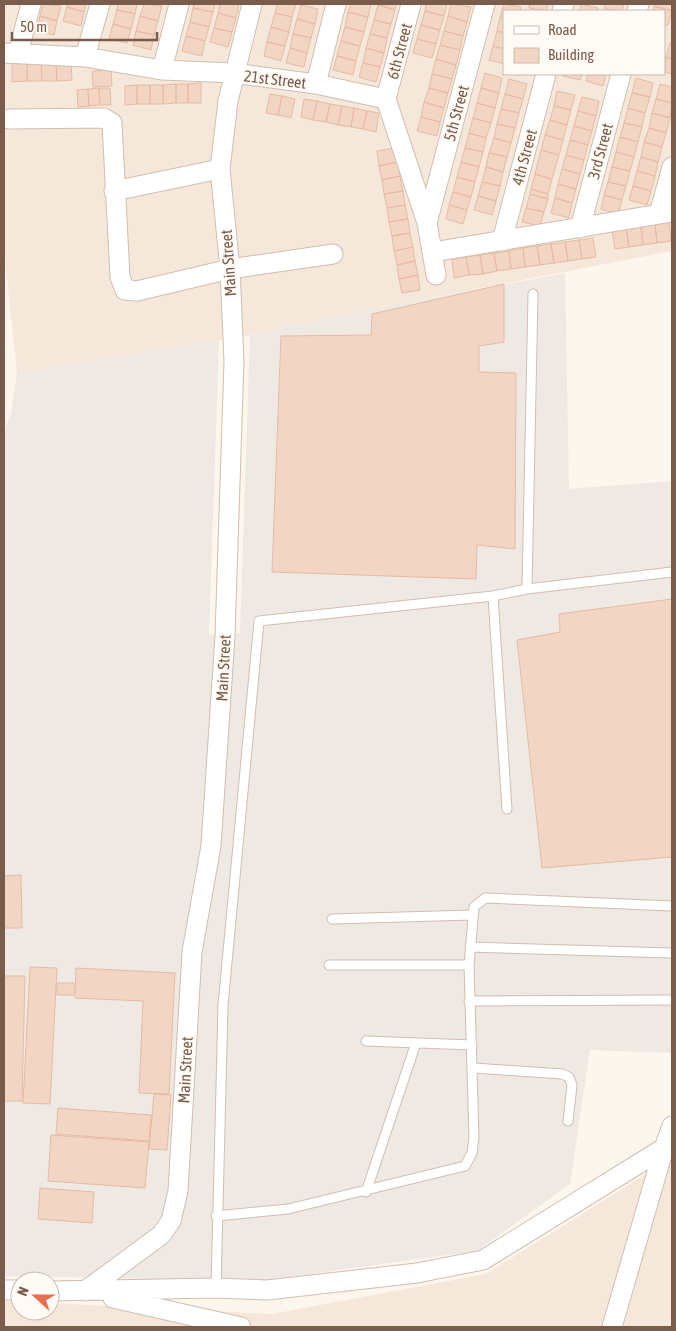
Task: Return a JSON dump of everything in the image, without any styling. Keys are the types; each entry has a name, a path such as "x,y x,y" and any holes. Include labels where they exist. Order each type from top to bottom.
{"street":[{"path":"11,53 31,4"},
{"path":"85,57 100,4"},
{"path":"162,70 179,4"},
{"name":"Main Street","path":"85,1291 161,1235 171,1221 176,1206 192,952 211,846 225,636 234,361 230,269 220,169 233,73 252,4"},
{"path":"316,84 336,4"},
{"name":"6th Street","path":"386,98 411,4"},
{"name":"5th Street","path":"427,223 485,4"},
{"name":"21st Street","path":"11,53 85,57 162,70 233,73 316,84 386,98"},
{"name":"4th Street","path":"502,241 546,75"},
{"name":"3rd Street","path":"580,228 621,75"},
{"path":"386,98 427,223 436,275"},
{"path":"9,119 104,118 109,121 113,128 114,191 120,277 125,290 137,291 230,269 333,254"},
{"path":"432,252 666,213 672,167"},
{"path":"114,191 220,169"},
{"path":"612,1327 672,1126"},
{"path":"60,1290 216,1288 267,1290 417,1273 483,1260 664,1148"},
{"path":"85,1291 240,1327"}],"lane":[{"path":"527,589 533,294"},
{"path":"216,1288 216,1216 223,1005 259,621 493,596 527,589 672,572"},
{"path":"493,596 508,809"},
{"path":"216,1216 288,1209 366,1192 465,1166 472,1153 474,1138 474,1068 469,1001 470,947 474,907 485,898 672,906"},
{"path":"332,920 473,915"},
{"path":"470,947 672,953"},
{"path":"329,965 469,965"},
{"path":"469,1001 672,1000"},
{"path":"366,1041 472,1045"},
{"path":"366,1192 416,1043"},
{"path":"474,1068 562,1074 568,1077 572,1085 568,1121"}],"shaded area":[{"path":"4,4 672,4 672,251 250,335 17,373 4,250"},
{"path":"565,273 569,489 672,481 672,1053 590,1050 570,1184 477,1251 257,1281 60,1277 60,1271 10,1271 10,1276 4,1276 4,430 11,414 17,373 219,340 209,635 240,633 250,335 399,304"},
{"path":"672,1150 672,1327 4,1327 4,1301 10,1301 10,1321 60,1321 60,1303 272,1314 486,1274 667,1161"}],"building":[{"path":"43,4 61,6 57,21 40,16"},
{"path":"67,4 86,4 84,12 67,7"},
{"path":"118,4 137,4 135,14 117,10"},
{"path":"144,4 162,6 158,21 140,16"},
{"path":"194,4 215,4 213,12 193,8"},
{"path":"220,4 239,4 236,18 218,13"},
{"path":"277,4 296,4 292,17 275,13"},
{"path":"351,4 371,4 368,17 348,12"},
{"path":"378,4 396,4 395,10"},
{"path":"426,4 447,4 444,16 425,11"},
{"path":"451,4 471,7 467,22 448,16"},
{"path":"504,4 521,7 520,10 503,10 503,18 500,17"},
{"path":"530,4 548,4 546,10 529,8"},
{"path":"581,4 598,8 598,10 580,10"},
{"path":"606,4 624,4 622,10 604,9"},
{"path":"655,4 672,4 672,11 654,6"},
{"path":"301,5 318,9 315,24 297,19"},
{"path":"378,5 395,10 391,24 374,20"},
{"path":"654,6 672,11 668,25 666,25 666,10 653,10"},
{"path":"67,7 84,12 81,26 63,21"},
{"path":"193,8 213,12 209,27 190,22"},
{"path":"117,10 135,14 131,29 113,24"},
{"path":"425,11 444,16 440,30 421,25"},
{"path":"348,12 368,17 364,32 345,27"},
{"path":"218,13 236,18 232,32 214,28"},
{"path":"275,13 292,17 289,32 271,27"},
{"path":"40,16 57,21 54,35 36,31"},
{"path":"140,16 158,21 154,35 136,31"},
{"path":"448,16 467,22 463,36 444,31"},
{"path":"500,17 503,18 503,32 497,31"},
{"path":"297,19 315,24 311,38 293,34"},
{"path":"374,20 391,24 387,38 370,34"},
{"path":"190,22 209,27 205,41 186,36"},
{"path":"113,24 131,29 127,43 109,39"},
{"path":"421,25 440,30 436,44 417,39"},
{"path":"271,27 289,32 285,46 267,42"},
{"path":"345,27 364,32 360,46 341,41"},
{"path":"214,28 232,32 228,47 210,42"},
{"path":"136,31 154,35 151,50 133,45"},
{"path":"444,31 463,36 460,50 440,45"},
{"path":"497,31 503,32 503,48 493,46"},
{"path":"293,34 311,38 307,53 290,48"},
{"path":"370,34 387,38 384,53 366,48"},
{"path":"186,36 205,41 202,56 182,51"},
{"path":"417,39 436,44 432,58 413,53"},
{"path":"341,41 360,46 356,61 337,56"},
{"path":"267,42 285,46 281,61 264,56"},
{"path":"670,43 672,43 672,59 666,57"},
{"path":"440,45 460,50 456,65 436,59"},
{"path":"493,46 503,48 503,64 489,60"},
{"path":"290,48 307,53 304,67 286,63"},
{"path":"366,48 384,53 380,67 363,63"},
{"path":"337,56 356,61 353,75 333,70"},
{"path":"666,57 672,59 672,74 666,72"},
{"path":"436,59 456,65 452,79 432,74"},
{"path":"41,62 42,81 27,81 27,63"},
{"path":"41,62 56,62 57,81 42,81"},
{"path":"56,62 71,62 72,80 57,81"},
{"path":"12,63 27,63 27,81 12,82"},
{"path":"363,63 380,67 376,82 359,77"},
{"path":"111,70 112,86 93,87 92,71"},
{"path":"485,73 502,78 499,93 481,88"},
{"path":"432,74 452,79 448,93 429,88"},
{"path":"564,75 582,75 580,80"},
{"path":"588,75 606,75 603,86 586,81"},
{"path":"636,78 653,83 650,97 632,93"},
{"path":"509,79 527,84 523,99 505,94"},
{"path":"201,83 201,103 188,103 188,84"},
{"path":"176,84 176,103 163,104 163,85"},
{"path":"176,84 188,84 188,103 176,103"},
{"path":"660,84 672,87 672,103 656,99"},
{"path":"137,85 137,104 125,105 125,86"},
{"path":"137,85 150,85 150,104 137,104"},
{"path":"150,85 163,85 163,104 150,104"},
{"path":"99,88 110,88 111,105 100,105"},
{"path":"99,88 100,105 89,106 88,89"},
{"path":"429,88 448,93 444,108 424,102"},
{"path":"481,88 499,93 495,108 477,103"},
{"path":"88,89 89,106 78,107 77,90"},
{"path":"557,91 575,95 571,110 554,106"},
{"path":"632,93 650,97 645,113 628,108"},
{"path":"270,94 282,96 278,115 266,113"},
{"path":"505,94 523,99 519,113 501,109"},
{"path":"282,96 295,99 291,118 278,115"},
{"path":"582,97 599,101 596,116 578,111"},
{"path":"304,99 317,101 313,120 301,117"},
{"path":"656,99 672,103 670,118 652,113"},
{"path":"317,101 330,104 326,122 313,120"},
{"path":"424,102 444,108 440,122 421,117"},
{"path":"477,103 495,108 491,123 473,118"},
{"path":"330,104 342,106 338,125 326,122"},
{"path":"342,106 354,108 351,127 338,125"},
{"path":"554,106 571,110 567,125 550,120"},
{"path":"354,108 367,111 363,129 351,127"},
{"path":"628,108 645,113 642,127 624,123"},
{"path":"501,109 519,113 515,128 497,124"},
{"path":"367,111 379,113 376,132 363,129"},
{"path":"578,111 596,116 592,131 574,126"},
{"path":"652,113 670,118 666,133 649,128"},
{"path":"421,117 440,122 437,136 417,131"},
{"path":"473,118 491,123 486,138 469,133"},
{"path":"550,120 567,125 563,140 545,135"},
{"path":"624,123 642,127 638,142 620,137"},
{"path":"497,124 515,128 511,143 494,138"},
{"path":"574,126 592,131 588,145 570,140"},
{"path":"649,128 666,133 662,147 644,142"},
{"path":"469,133 486,138 483,152 465,148"},
{"path":"545,135 563,140 559,155 541,150"},
{"path":"620,137 638,142 634,157 616,152"},
{"path":"494,138 511,143 507,157 489,153"},
{"path":"570,140 588,145 584,160 566,155"},
{"path":"644,142 662,147 658,162 641,157"},
{"path":"395,148 398,162 379,166 377,151"},
{"path":"465,148 483,152 479,167 461,162"},
{"path":"541,150 559,155 552,179 535,174"},
{"path":"616,152 634,157 630,171 612,167"},
{"path":"489,153 507,157 503,172 486,167"},
{"path":"566,155 584,160 580,174 562,169"},
{"path":"641,157 658,162 655,176 637,171"},
{"path":"398,162 400,176 382,180 379,166"},
{"path":"461,162 479,167 475,182 457,177"},
{"path":"486,167 503,172 500,186 482,182"},
{"path":"612,167 630,171 626,186 608,182"},
{"path":"562,169 580,174 576,189 558,184"},
{"path":"637,171 655,176 651,191 633,186"},
{"path":"535,174 552,179 548,194 531,189"},
{"path":"400,176 403,191 384,194 382,180"},
{"path":"457,177 475,182 471,197 453,192"},
{"path":"482,182 500,186 496,201 478,196"},
{"path":"608,182 626,186 622,200 604,195"},
{"path":"558,184 576,189 572,203 555,198"},
{"path":"633,186 651,191 647,205 629,200"},
{"path":"531,189 548,194 548,199 530,194"},
{"path":"403,191 405,205 387,208 384,194"},
{"path":"453,192 471,197 467,210 449,205"},
{"path":"530,194 548,199 544,212 526,208"},
{"path":"604,195 622,200 618,214 601,209"},
{"path":"478,196 496,201 492,215 474,210"},
{"path":"555,198 572,203 569,218 551,213"},
{"path":"405,205 408,219 389,222 387,208"},
{"path":"449,205 467,210 463,224 446,219"},
{"path":"526,208 544,212 540,226 522,222"},
{"path":"408,219 410,233 392,236 389,222"},
{"path":"669,222 671,241 657,243 655,224"},
{"path":"655,224 657,243 643,245 641,226"},
{"path":"641,226 643,245 629,247 626,228"},
{"path":"626,228 629,247 615,249 612,230"},
{"path":"410,233 413,247 394,251 392,236"},
{"path":"593,238 596,257 582,259 579,240"},
{"path":"579,240 582,259 568,261 565,242"},
{"path":"565,242 568,261 554,263 551,244"},
{"path":"551,244 554,263 540,265 537,246"},
{"path":"537,246 540,265 525,267 523,248"},
{"path":"413,247 415,261 397,265 394,251"},
{"path":"523,248 525,267 511,269 509,251"},
{"path":"509,251 511,269 497,271 494,253"},
{"path":"494,253 497,271 483,274 480,255"},
{"path":"480,255 483,274 469,275 466,257"},
{"path":"466,257 469,275 454,278 452,259"},
{"path":"415,261 418,275 399,279 397,265"},
{"path":"418,275 420,290 402,293 399,279"},
{"path":"504,284 504,342 479,346 479,372 516,373 515,549 477,545 476,579 272,572 281,336 371,335 372,314"},
{"path":"672,599 672,857 542,868 517,640 560,632 559,614"},
{"path":"21,875 22,928 4,928 4,876"},
{"path":"30,967 57,968 50,1104 23,1103"},
{"path":"76,968 175,973 169,1094 139,1093 143,1001 75,998"},
{"path":"4,976 25,976 22,1101 4,1101"},
{"path":"57,983 74,983 74,995 57,995"},
{"path":"154,1094 171,1095 167,1150 149,1149"},
{"path":"58,1108 151,1115 149,1141 56,1134"},
{"path":"51,1135 149,1142 145,1188 48,1181"},
{"path":"40,1188 94,1192 92,1223 38,1219"}]}
